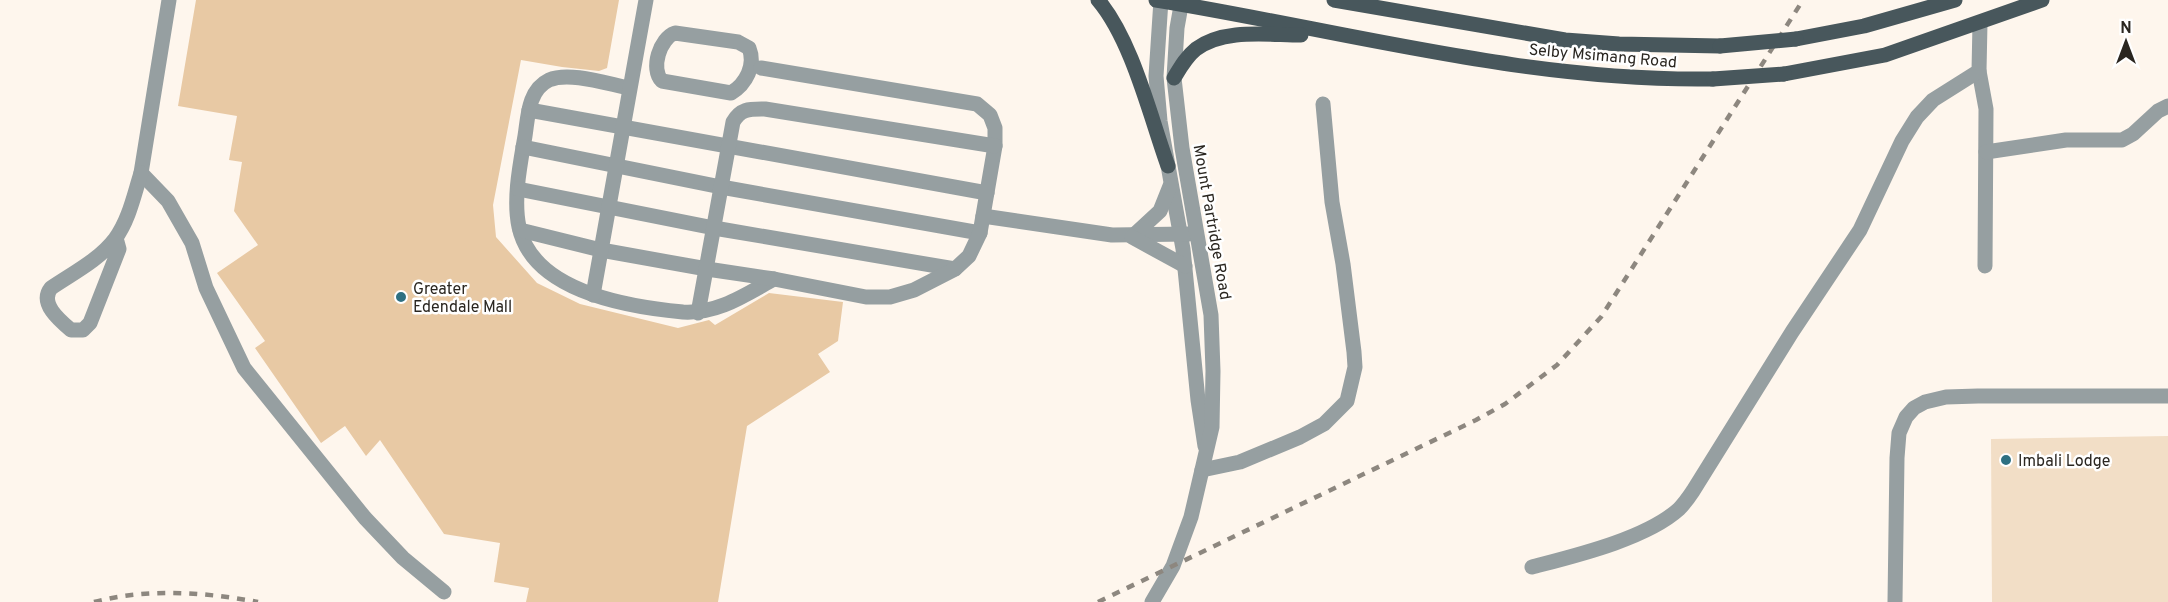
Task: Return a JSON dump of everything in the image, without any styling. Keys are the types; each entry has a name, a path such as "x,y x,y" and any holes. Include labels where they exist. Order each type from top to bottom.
{"main road":[{"path":"1098,0 1111,18 1129,54 1168,166"},
{"name":"Selby Msimang Road","path":"1156,0 1182,2 1334,34 1501,63 1580,74 1665,80 1713,80 1784,74 1885,55 2042,0"},
{"name":"Selby Msimang Road","path":"1334,0 1565,40 1641,45 1720,46 1796,39 1864,26 1955,0"},
{"path":"1174,78 1187,58 1197,48 1221,38 1240,35 1334,34"}],"street":[{"path":"116,238 119,249 90,323 83,330 71,330 52,311 46,299 47,293 99,255 116,238 125,221 141,173 169,0"},
{"path":"593,295 646,0"},
{"name":"Mount Partridge Road","path":"1161,0 1156,76 1160,121 1181,235 1198,400 1206,449"},
{"name":"Mount Partridge Road","path":"1152,602 1173,566 1191,517 1212,427 1211,315 1176,110 1174,52 1182,2"},
{"path":"1980,23 1979,70 1986,109 1985,266"},
{"path":"675,33 738,42 749,48 752,62 744,82 731,93 662,81 656,71 662,42 668,35 675,33"},
{"path":"520,230 601,250 866,297 890,297 914,290 955,269 969,256 980,233 994,146 994,129 990,115 977,104 761,68"},
{"path":"1532,567 1591,551 1626,538 1657,524 1678,509 1693,491 1792,332 1860,230 1902,141 1917,117 1933,100 1979,70"},
{"path":"629,88 567,77 555,78 538,88 532,98 523,147 517,215 520,230 533,256 548,273 593,295 667,310 698,313 729,304 774,279"},
{"path":"731,93 738,114"},
{"path":"1202,470 1240,462 1300,437 1324,424 1347,401 1355,367 1354,352 1343,264 1332,202 1323,104"},
{"path":"1986,152 2066,140 2122,140 2133,134 2158,111 2168,106"},
{"path":"698,313 733,122 745,109 765,109 994,146"},
{"path":"529,110 987,193"},
{"path":"523,147 721,187 980,233"},
{"path":"141,173 168,201 192,243 206,288 244,368 364,518 403,558 444,592"},
{"path":"1131,236 1160,211 1171,184"},
{"path":"518,189 714,228 955,269"},
{"path":"983,216 1076,231 1131,236 1181,235 1198,232"},
{"path":"1131,236 1185,266"},
{"path":"1895,602 1898,442 1906,417 1914,408 1925,402 1946,397 2168,396"}],"shaded area":[{"path":"2168,436 2168,602 1992,602 1991,439"}],"building":[{"name":"Greater Edendale Mall","path":"196,0 619,0 607,68 599,71 521,60 493,205 496,237 537,283 580,304 678,328 709,320 715,325 769,293 843,302 838,341 818,354 830,372 747,426 718,602 526,602 529,588 494,582 500,543 444,534 380,440 366,456 345,426 321,443 255,348 265,341 217,273 258,245 234,211 242,162 229,160 237,116 178,106"}],"railway":[{"path":"1098,602 1476,420 1505,404 1557,365 1601,317 1803,0"},
{"path":"94,602 155,593 197,594 258,602"}],"place":[{"name":"Greater Edendale Mall","path":"401,297"},
{"name":"Imbali Lodge","path":"2006,460"}]}
